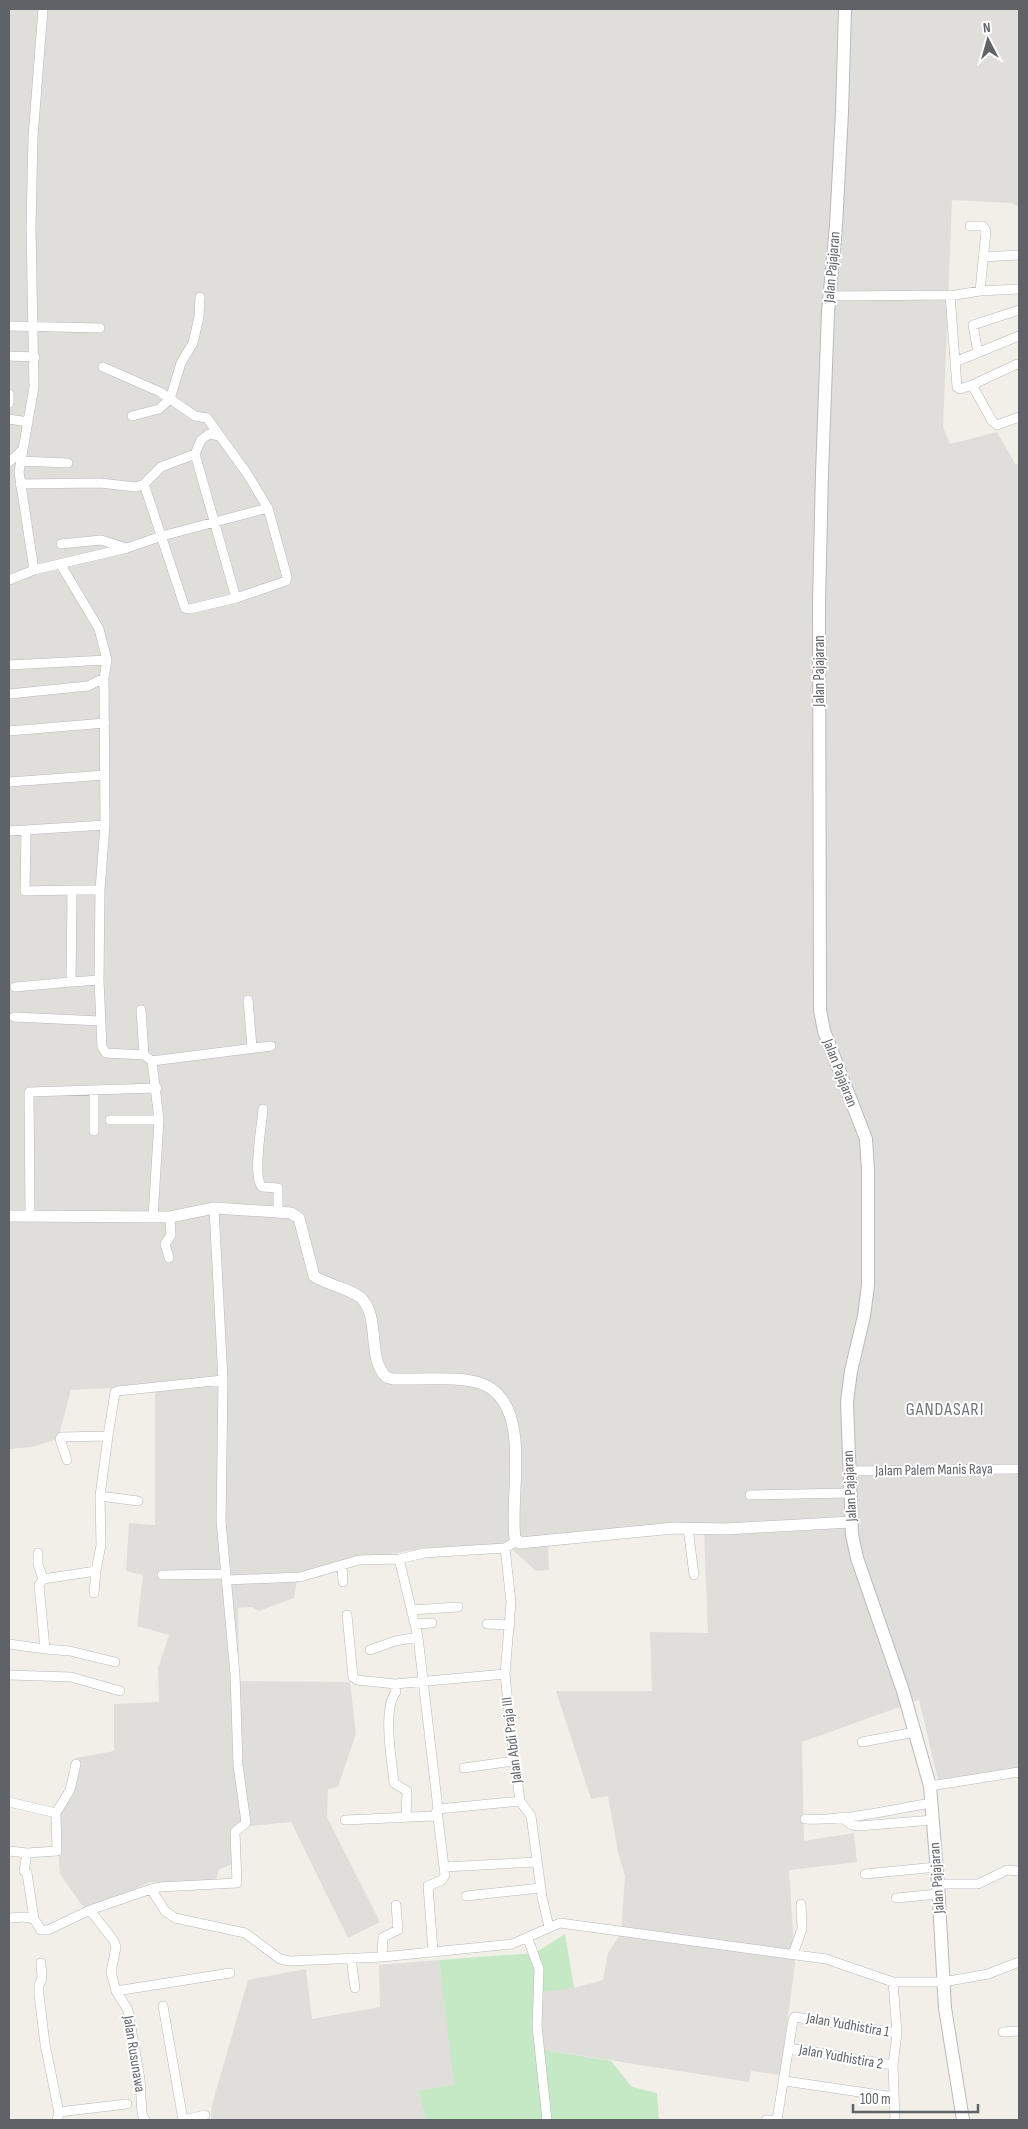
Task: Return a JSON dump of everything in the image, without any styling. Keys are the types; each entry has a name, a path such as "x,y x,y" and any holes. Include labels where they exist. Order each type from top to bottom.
{"main road":[{"name":"Jalan Pajajaran","path":"845,9 836,226 830,296 822,473 820,594 820,1010 824,1031 866,1139 868,1170 868,1285 848,1387 847,1421 851,1522 857,1558 895,1665 930,1786 937,1867 945,2008 964,2120"}],"street":[{"path":"34,570 20,484 21,456 34,387 33,137 43,9"},
{"path":"970,226 985,228 980,291"},
{"path":"984,257 1019,255"},
{"path":"830,296 950,295 1019,289"},
{"path":"950,295 957,387 960,390 1017,364"},
{"path":"132,416 159,409 170,399 181,363 193,342 199,317 200,297"},
{"path":"978,353 973,325 1019,310"},
{"path":"9,326 100,328"},
{"path":"955,362 1019,336"},
{"path":"9,356 35,357"},
{"path":"103,367 140,382 170,399 194,416 207,418 254,483 268,508 287,577 286,581 236,598 196,608 185,608 144,484"},
{"path":"972,385 994,424 999,425 1019,417"},
{"path":"9,394 9,403"},
{"path":"9,419 28,422"},
{"path":"220,436 209,434 201,440 195,454 236,598"},
{"path":"20,484 100,483 136,487 144,484 160,467 195,454"},
{"path":"9,462 21,456 68,463"},
{"path":"9,580 34,570 126,548 162,536 214,524 268,508"},
{"path":"60,544 100,540 126,548"},
{"path":"61,565 99,629 107,660 104,678 106,825 100,890 99,980 102,1047 106,1053 144,1055 152,1061 270,1046"},
{"path":"9,665 107,660"},
{"path":"9,694 88,686 104,678"},
{"path":"9,731 105,723"},
{"path":"9,782 105,775"},
{"path":"9,831 106,825"},
{"path":"26,830 25,891 100,890"},
{"path":"71,982 72,890"},
{"path":"15,987 99,980"},
{"path":"248,1000 252,1048"},
{"path":"141,1010 144,1055"},
{"path":"14,1017 100,1021"},
{"path":"152,1061 159,1120 153,1217"},
{"path":"30,1216 29,1092 156,1088"},
{"path":"94,1090 94,1131"},
{"path":"263,1108 260,1150 256,1160 259,1183 262,1186 278,1188 278,1211"},
{"path":"110,1120 159,1120"},
{"path":"9,1216 170,1217 214,1208 278,1211 291,1213 299,1218 314,1276 357,1295 367,1306 379,1366 386,1377 393,1379 472,1382 484,1384 500,1396 511,1418 515,1435 512,1512 517,1541"},
{"path":"27,1853 25,1872 34,1919 41,1930 48,1930 90,1910 159,1887 237,1883 235,1832 244,1826 245,1820 238,1765 235,1674 221,1521 223,1380 214,1208"},
{"path":"169,1258 165,1244 171,1235 170,1217"},
{"path":"94,1594 101,1545 100,1496 115,1392 223,1380"},
{"path":"67,1460 60,1440 62,1437 108,1436"},
{"name":"Jalam Palem Manis Raya","path":"849,1471 1019,1469"},
{"path":"750,1495 850,1493"},
{"path":"100,1496 138,1501"},
{"path":"162,1575 300,1577 359,1560 399,1559 424,1553 505,1548 517,1541 688,1528 725,1529 851,1522"},
{"path":"688,1528 694,1575"},
{"name":"Jalan Abdi Praja III","path":"505,1548 511,1602 505,1674 514,1761 520,1801 531,1816 540,1888 549,1927"},
{"path":"38,1552 38,1564 43,1579 39,1586 45,1649"},
{"path":"399,1559 418,1637 425,1682 444,1868 442,1880 428,1886 433,1952"},
{"path":"342,1566 343,1582"},
{"path":"43,1579 96,1571"},
{"path":"411,1610 458,1607"},
{"path":"347,1615 353,1676 361,1681 395,1684 505,1674"},
{"path":"415,1624 432,1624"},
{"path":"487,1624 510,1625"},
{"path":"370,1650 395,1640 418,1637"},
{"path":"9,1644 70,1651 115,1662"},
{"path":"9,1675 71,1677 120,1690"},
{"path":"395,1684 396,1692 391,1699 390,1724 394,1783 407,1792 406,1817"},
{"path":"862,1742 915,1732"},
{"path":"464,1768 514,1761"},
{"path":"9,1851 27,1853 57,1851 56,1813 70,1790 76,1764"},
{"path":"930,1786 1019,1772"},
{"path":"438,1809 520,1801"},
{"path":"9,1802 56,1813"},
{"path":"805,1819 842,1817 931,1803"},
{"path":"345,1820 434,1816 438,1809"},
{"path":"842,1817 852,1825 859,1826 933,1820"},
{"path":"444,1868 536,1862"},
{"path":"865,1874 937,1867"},
{"path":"896,1898 938,1889 978,1884 1007,1870 1019,1871"},
{"path":"466,1896 540,1888"},
{"path":"151,1889 165,1911 175,1918 245,1933 280,1959 290,1961 382,1957 512,1944 528,1939 549,1927 564,1923 826,1959 893,1982 943,1982 988,1974 1019,1962"},
{"path":"382,1957 383,1937 398,1930 396,1904"},
{"path":"793,1954 802,1929 801,1904"},
{"name":"Jalan Rusunawa","path":"90,1910 114,1941 116,1947 111,1972 116,1991 128,2010 140,2079 142,2114 146,2120"},
{"path":"9,1918 25,1917 34,1919"},
{"path":"528,1939 538,1970 537,2026 540,2078 547,2120"},
{"path":"351,1958 355,1988"},
{"path":"41,1963 42,1978 39,1988 45,2044 58,2117 127,2104"},
{"path":"116,1991 230,1972"},
{"path":"893,1982 897,2033 893,2065 895,2120"},
{"path":"163,2006 183,2120 205,2115"},
{"name":"Jalan Yudhistira 1","path":"789,2048 793,2020 799,2016 897,2033"},
{"path":"1003,2032 1019,2030"},
{"path":"777,2120 789,2048"},
{"name":"Jalan Yudhistira 2","path":"789,2048 893,2065"},
{"path":"785,2081 894,2097"}],"shaded area":[{"path":"9,9 1019,9 1019,207 1011,203 952,200 943,427 950,444 997,432 1016,465 1019,463 1019,1771 939,1784 919,1700 802,1742 804,1841 854,1833 857,1862 789,1870 795,1965 780,2075 751,2071 749,2082 539,2049 541,1991 574,1988 603,1980 608,1953 621,1933 625,1876 618,1852 608,1796 591,1799 556,1691 652,1691 650,1632 708,1633 704,1529 548,1546 549,1570 536,1571 506,1544 408,1551 350,1561 320,1577 297,1581 294,1598 259,1611 252,1607 238,1608 239,1681 350,1682 356,1734 338,1787 328,1789 327,1817 380,1922 348,1938 291,1822 233,1828 233,1864 219,1869 215,1884 150,1882 86,1911 60,1874 55,1814 70,1790 75,1758 114,1751 114,1704 159,1702 158,1668 169,1635 137,1626 143,1575 126,1571 129,1523 155,1525 155,1386 71,1390 58,1439 32,1447 9,1449"},
{"path":"439,1960 455,2084 418,2091 426,2120 211,2120 212,2105 248,1980 306,1969 312,2019 380,2007 379,1965"}],"green space":[{"path":"565,1934 574,1988 541,1992 539,2049 611,2061 632,2087 657,2093 659,2120 426,2120 418,2091 454,2084 439,1960 535,1953"}],"district":[{"name":"GANDASARI","path":"945,1409"}]}
